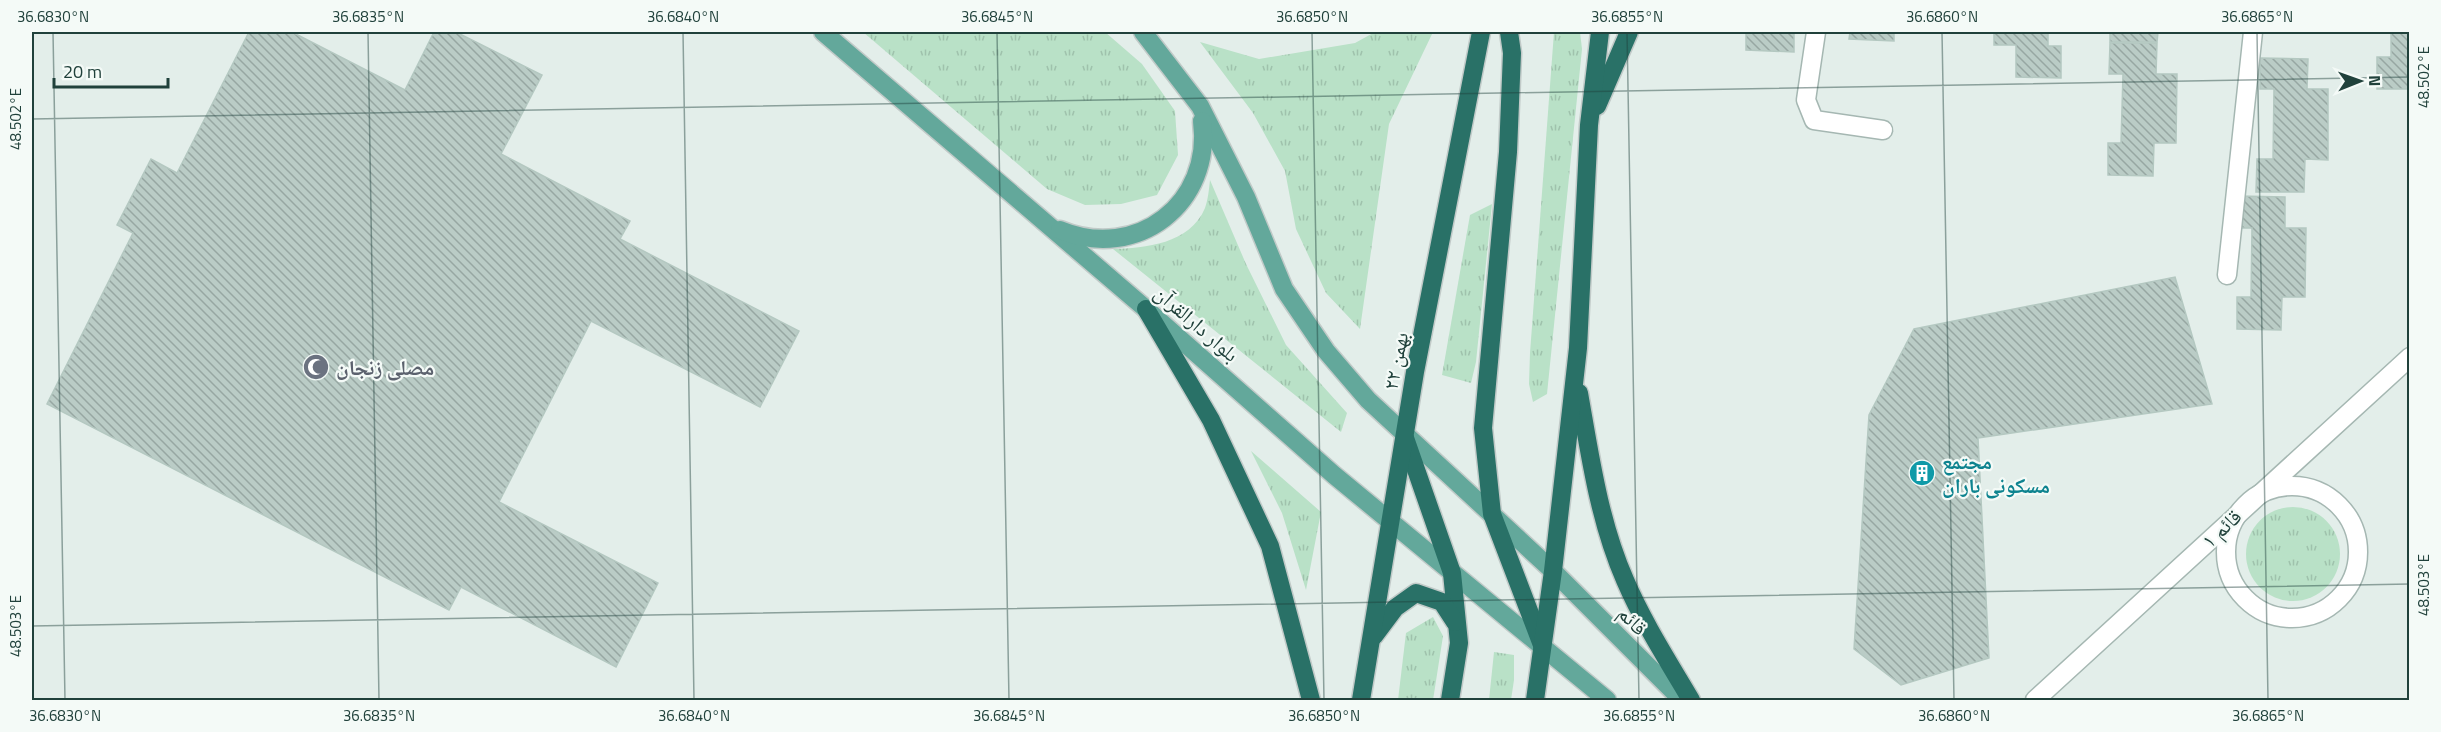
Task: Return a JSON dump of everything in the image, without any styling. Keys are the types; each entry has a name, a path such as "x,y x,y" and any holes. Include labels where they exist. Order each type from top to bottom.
{"highway":[{"name":"۲۲ بهمن","path":"1361,700 1404,435 1481,32"},
{"path":"1509,32 1512,53 1508,152 1483,428 1492,514 1543,647"},
{"path":"1535,700 1553,571 1575,372 1589,125 1600,32"},
{"path":"1589,125 1629,32"},
{"path":"1146,309 1211,420 1270,546 1311,700"},
{"path":"1575,372 1597,497 1624,579 1660,649 1691,700"},
{"path":"1404,435 1452,573 1459,643 1450,700"},
{"path":"1371,640 1395,608 1416,593 1442,602 1457,626"}],"main road":[{"name":"بلوار دارالقرآن","path":"822,32 1146,309 1390,522 1543,647"},
{"path":"1143,32 1200,106 1246,197 1284,289 1326,351 1368,400 1404,435 1553,571"},
{"path":"1047,225 1080,238 1116,239 1150,229 1178,207 1197,177 1205,141 1200,106"},
{"name":"قائم","path":"1553,571 1682,700"},
{"path":"1543,647 1607,700"}],"street":[{"path":"1816,32 1806,100 1814,120 1883,130"},
{"path":"2227,275 2253,32"},
{"name":"قائم ۱","path":"2035,700 2409,357"},
{"path":"2285,485 2317,489 2343,508 2358,537 2357,569 2347,588 2342,597 2315,616 2283,619 2254,607 2232,582 2226,551 2231,530 2234,520 2255,496 2285,485"}],"green space":[{"path":"863,32 1105,32 1142,64 1175,111 1178,155 1157,195 1121,204 1085,205 1047,189"},
{"path":"1375,32 1433,32 1389,124 1360,329 1326,293 1296,229 1285,171 1253,113 1200,42 1259,59 1355,43"},
{"path":"1554,32 1580,32 1582,49 1547,394 1533,402 1529,384 1530,353"},
{"path":"1210,180 1246,264 1286,345 1347,413 1341,432 1113,249 1152,245 1178,237 1198,220 1205,208"},
{"path":"1492,204 1476,362 1471,383 1442,375 1470,215"},
{"path":"1251,451 1321,512 1306,590 1282,513"},
{"path":"2293,507 2311,511 2326,521 2336,536 2340,554 2336,572 2326,587 2311,597 2293,601 2275,597 2260,587 2250,572 2246,554 2250,536 2260,521 2275,511"},
{"path":"1433,617 1443,636 1433,700 1398,700 1406,633"},
{"path":"1494,652 1514,655 1511,700 1489,700"}],"building":[{"name":"مصلی زنجان","path":"249,32 292,32 405,90 434,32 456,32 542,75 501,154 630,221 620,239 799,331 760,407 591,321 499,502 658,583 616,667 461,587 449,610 47,404 133,233 117,225 151,159 177,173"},
{"path":"1746,32 1794,32 1794,52 1746,50"},
{"path":"1850,32 1894,32 1894,41 1849,39"},
{"path":"1994,32 2048,32 2048,46 2061,46 2061,78 2016,77 2016,45 1994,45"},
{"path":"2110,32 2158,32 2157,42 2110,42"},
{"path":"2391,32 2410,32 2410,89 2377,89 2377,57 2391,57"},
{"path":"2110,43 2157,43 2156,74 2177,74 2176,143 2154,143 2153,176 2108,175 2108,143 2121,143 2123,74 2109,74"},
{"path":"2260,58 2308,59 2307,89 2328,89 2328,160 2305,159 2304,192 2256,192 2257,159 2273,159 2274,89 2260,89"},
{"path":"2238,196 2285,197 2285,228 2306,228 2305,297 2282,297 2281,330 2237,329 2237,297 2251,297 2252,228 2238,228"},
{"name":"مجتمع مسکونی باران","path":"2175,277 2212,404 1978,438 1989,658 1901,685 1854,649 1869,415 1914,329"}],"place":[{"name":"مصلی زنجان","path":"316,367"},
{"name":"مجتمع مسکونی باران","path":"1922,473"}]}
